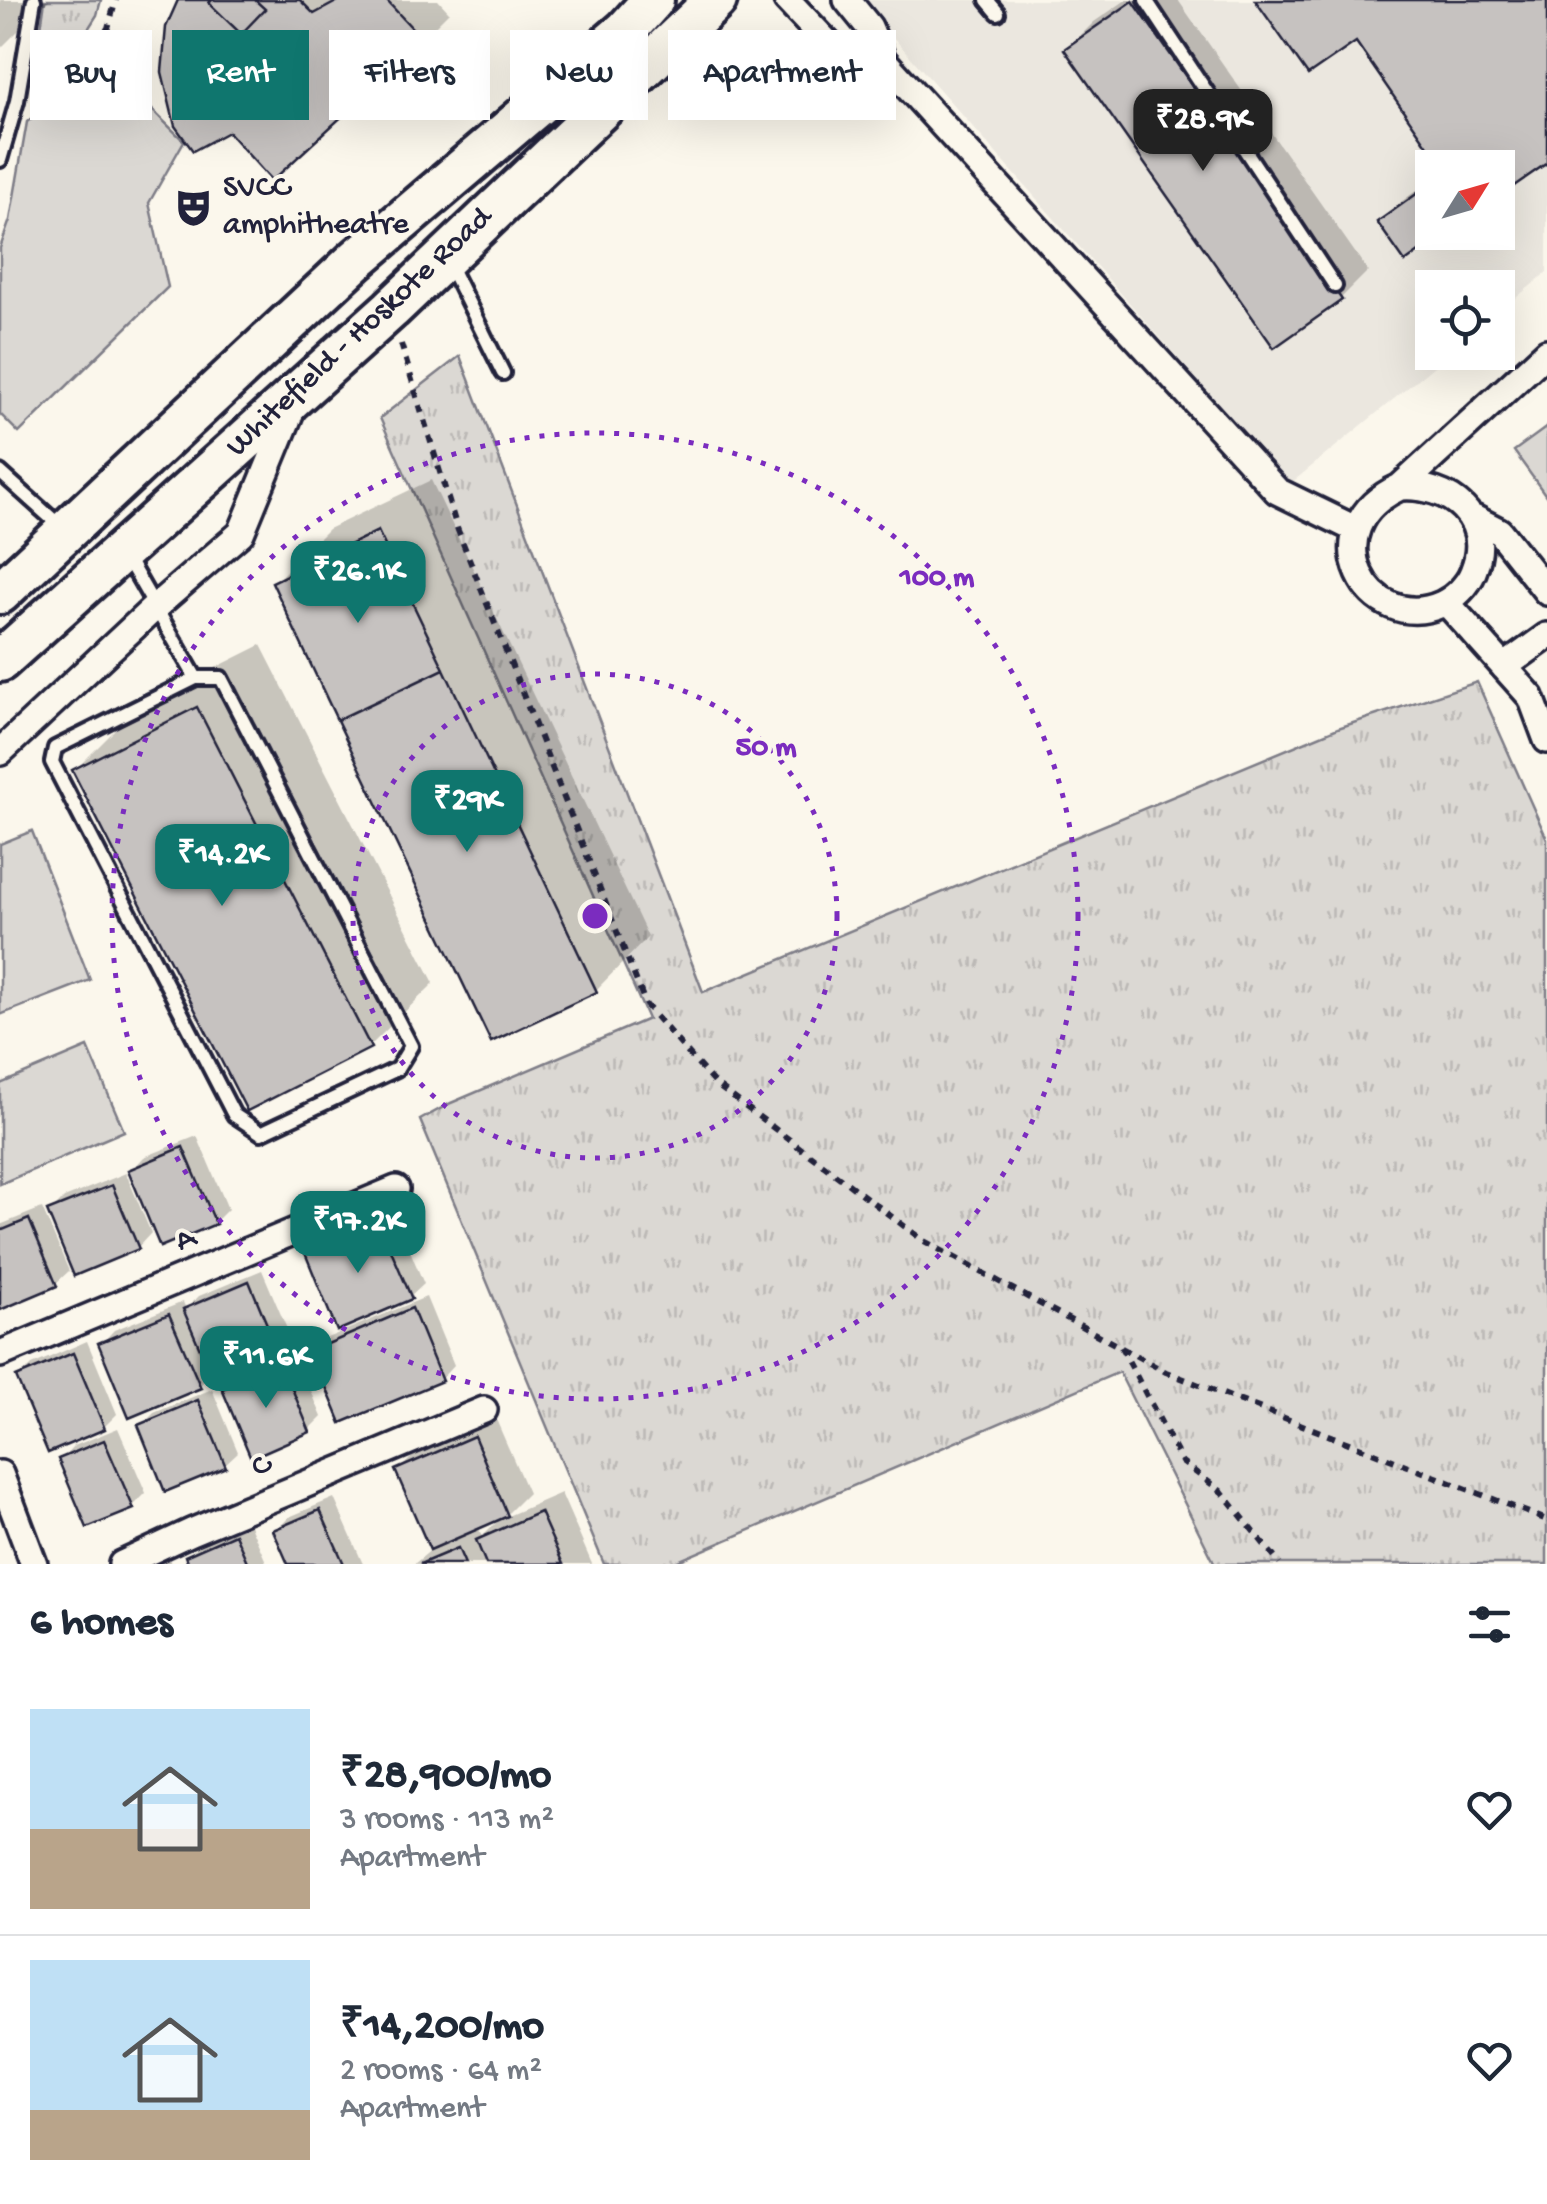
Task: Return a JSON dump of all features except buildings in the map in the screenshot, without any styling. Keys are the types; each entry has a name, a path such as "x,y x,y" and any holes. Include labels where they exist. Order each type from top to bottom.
{"main road":[{"name":"Whitefield - Hoskote Road","path":"0,593 356,260 626,30 653,0"},
{"name":"Whitefield - Hoskote Road","path":"0,661 391,309 716,0"},
{"path":"356,260 391,309"}],"street":[{"path":"787,0 815,30"},
{"path":"847,0 870,30"},
{"path":"896,75 1277,492 1355,529"},
{"path":"1400,487 1422,485 1441,490 1470,516 1477,535 1478,555 1473,574 1462,590 1427,609 1406,610 1386,602 1370,589 1355,561 1355,529 1365,510 1380,496 1400,487 1547,352"},
{"path":"0,752 154,608 241,533 300,391"},
{"path":"1470,516 1499,531 1547,592"},
{"path":"1446,602 1531,697 1547,740"},
{"path":"1504,667 1547,636"},
{"name":"A","path":"0,1354 396,1189"},
{"name":"C","path":"122,1564 484,1410"},
{"path":"0,1474 34,1564"}],"lane":[{"path":"0,160 17,102 34,0"},
{"path":"987,0 998,13"},
{"path":"1146,0 1335,286"},
{"path":"0,99 17,102"},
{"path":"444,255 502,373"},
{"path":"0,472 66,532"},
{"path":"123,550 196,678"},
{"path":"196,678 221,678 411,1046 396,1070 260,1132 234,1116 52,762 55,748 196,678"}],"path":[{"path":"17,102 73,82 108,28 116,0"},
{"path":"391,309 456,528 646,1004 714,1082 924,1241 1166,1372 1547,1520"},
{"path":"1121,1347 1182,1462 1222,1492 1280,1564"}],"shaded area":[{"path":"860,0 1547,0 1547,272 1515,299 1515,270 1415,270 1415,370 1429,370 1290,484 896,41 896,30 887,30"}],"green space":[{"path":"45,0 101,0 88,30 41,30"},
{"path":"152,110 184,141 149,203 168,287 19,433 0,414 0,248 10,220 27,122 152,120"},
{"path":"460,356 703,992 1338,728 1477,682 1547,839 1547,1564 1215,1564 1119,1372 671,1564 604,1564 420,1120 648,1019 380,418"},
{"path":"1547,427 1547,497 1514,451"},
{"path":"32,831 90,980 0,1015 0,844"},
{"path":"88,1047 124,1131 0,1184 0,1084"}],"place":[{"name":"SVCC amphitheatre","path":"193,207"}]}
